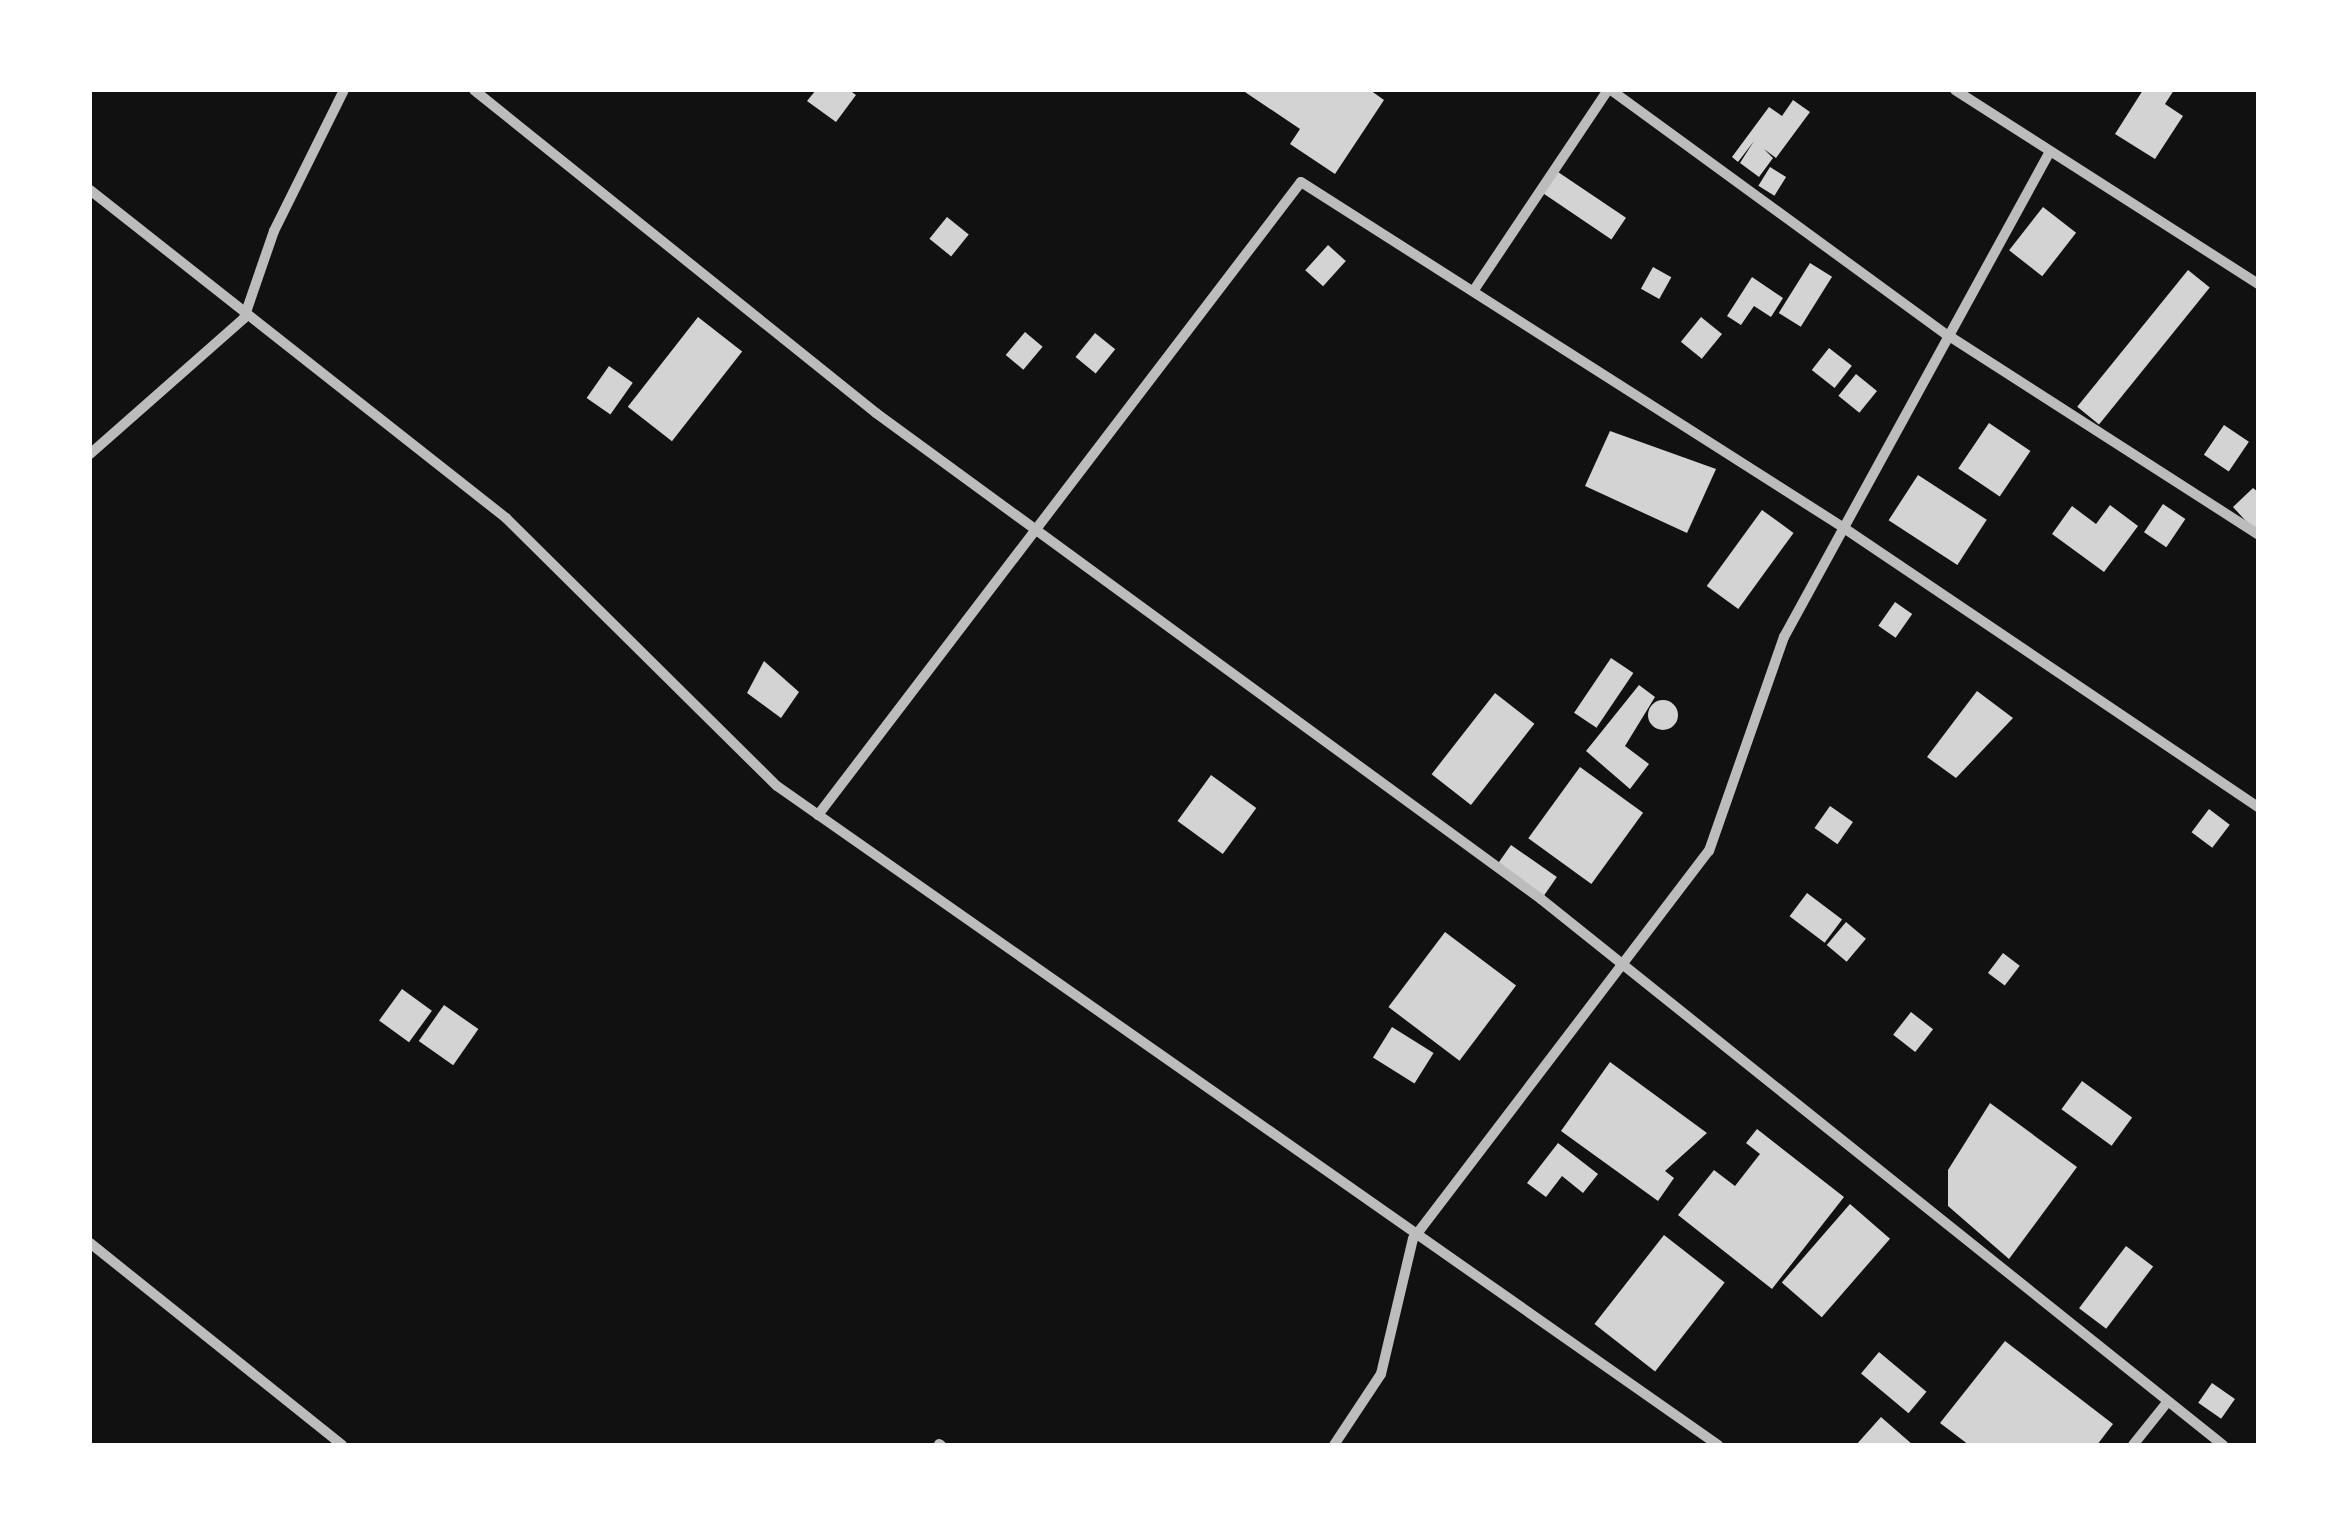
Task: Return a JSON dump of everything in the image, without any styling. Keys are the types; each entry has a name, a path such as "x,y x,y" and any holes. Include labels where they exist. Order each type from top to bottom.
{"street":[{"path":"90,454 244,318 274,231 344,90"},
{"path":"474,90 876,413 1035,524 1542,899 1621,970 1922,1201 2164,1405 2223,1445"},
{"path":"1474,290 1610,90 1946,334 2258,534"},
{"path":"1954,90 2048,156 2258,284"},
{"path":"1334,1445 1381,1374 1413,1239 1709,851 1784,637 1946,334 2048,156"},
{"path":"818,816 1035,524 1302,182 1841,526 2258,807"},
{"path":"90,190 244,318 506,518 719,736 818,816 1413,1239 1718,1445"},
{"path":"90,1243 342,1445"},
{"path":"2133,1445 2164,1405"}],"building":[{"path":"816,90 849,90 856,95 836,122 807,101"},
{"path":"1242,90 1370,90 1384,100 1335,174 1290,144 1300,129"},
{"path":"2143,90 2174,90 2165,104 2183,116 2155,159 2115,134"},
{"path":"1793,100 1810,112 1776,158 1764,149 1773,158 1759,177 1740,163 1754,141 1738,162 1732,157 1769,107 1782,116"},
{"path":"1770,167 1786,177 1774,196 1758,186"},
{"path":"1558,172 1626,218 1611,239 1543,194"},
{"path":"2043,207 2076,233 2042,276 2009,250"},
{"path":"947,217 969,235 951,256 929,239"},
{"path":"1328,245 1346,261 1323,286 1305,270"},
{"path":"1810,263 1832,277 1801,327 1779,313"},
{"path":"1653,267 1671,277 1659,299 1641,289"},
{"path":"2188,270 2210,288 2099,424 2077,407"},
{"path":"1752,277 1783,298 1771,317 1754,306 1741,325 1727,316"},
{"path":"698,317 742,351 672,441 628,407"},
{"path":"1701,317 1722,334 1702,359 1681,342"},
{"path":"1025,332 1043,347 1023,370 1006,355"},
{"path":"1095,333 1115,349 1096,373 1075,357"},
{"path":"1829,348 1852,366 1835,388 1812,370"},
{"path":"609,366 633,383 610,415 587,398"},
{"path":"1856,374 1877,391 1859,413 1838,396"},
{"path":"1989,423 2030,451 2000,497 1958,469"},
{"path":"2224,425 2249,442 2229,472 2204,455"},
{"path":"1610,431 1716,469 1687,533 1585,486"},
{"path":"1918,475 1987,520 1957,565 1889,520"},
{"path":"2253,488 2258,492 2256,532 2233,507"},
{"path":"2163,504 2185,519 2166,547 2144,532"},
{"path":"2110,505 2138,526 2104,572 2052,534 2072,506 2096,524"},
{"path":"1762,510 1794,533 1738,609 1707,586"},
{"path":"1895,602 1912,614 1896,638 1878,626"},
{"path":"1611,658 1633,673 1596,728 1574,713"},
{"path":"764,661 799,692 781,718 747,693"},
{"path":"1639,685 1655,697 1625,746 1649,764 1630,789 1586,751"},
{"path":"1977,691 2013,718 1956,778 1927,757"},
{"path":"1495,693 1534,724 1471,805 1432,774"},
{"path":"1663,700 1674,704 1678,715 1674,726 1663,730 1652,726 1648,715 1652,704"},
{"path":"1580,767 1643,813 1591,884 1528,838"},
{"path":"1211,775 1256,808 1223,854 1177,821"},
{"path":"1830,806 1853,822 1837,844 1815,828"},
{"path":"2209,809 2230,825 2212,848 2192,832"},
{"path":"1511,845 1557,877 1541,899 1496,867"},
{"path":"1807,893 1842,919 1825,943 1790,916"},
{"path":"1846,922 1866,939 1847,962 1827,945"},
{"path":"1445,932 1516,986 1460,1061 1388,1007"},
{"path":"2003,953 2020,966 2005,986 1988,973"},
{"path":"402,989 432,1011 409,1042 379,1021"},
{"path":"444,1005 478,1029 453,1065 419,1041"},
{"path":"1911,1012 1933,1029 1915,1052 1893,1035"},
{"path":"1392,1027 1434,1053 1414,1083 1373,1058"},
{"path":"1610,1062 1707,1133 1665,1171 1674,1178 1658,1201 1561,1131"},
{"path":"2082,1081 2132,1117 2112,1146 2061,1109"},
{"path":"1990,1103 2077,1167 2009,1259 1948,1206 1948,1170"},
{"path":"1757,1129 1844,1197 1772,1289 1678,1215 1714,1170 1735,1186 1760,1154 1746,1143"},
{"path":"1558,1143 1598,1174 1583,1193 1562,1176 1546,1197 1527,1183"},
{"path":"1850,1204 1890,1239 1822,1317 1782,1282"},
{"path":"1664,1235 1725,1282 1655,1371 1594,1324"},
{"path":"2126,1246 2153,1266 2106,1329 2079,1308"},
{"path":"2005,1341 2113,1424 2097,1445 1969,1445 1940,1423"},
{"path":"1879,1352 1926,1392 1908,1413 1861,1373"},
{"path":"2212,1383 2235,1399 2221,1419 2198,1403"},
{"path":"1881,1417 1913,1445 1856,1445"}]}
